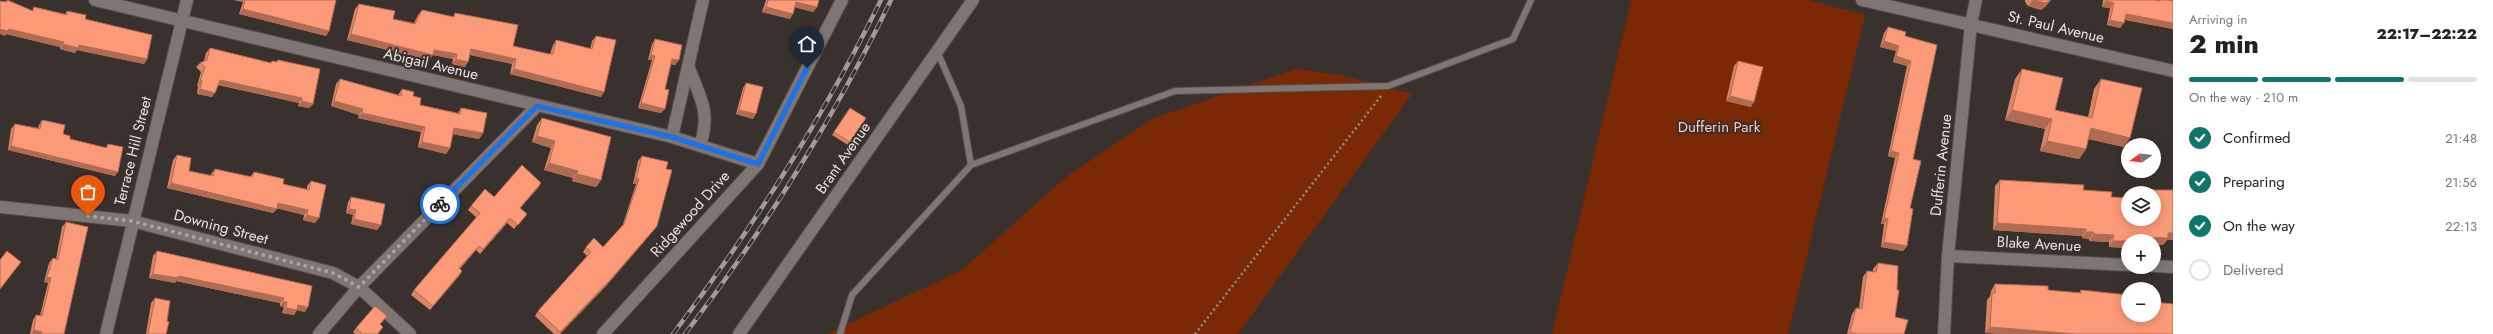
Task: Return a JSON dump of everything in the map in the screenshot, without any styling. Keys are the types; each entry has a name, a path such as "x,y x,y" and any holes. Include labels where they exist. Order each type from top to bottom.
{"street":[{"name":"Abigail Avenue","path":"95,0 672,137 758,164"},
{"name":"Terrace Hill Street","path":"106,334 186,0"},
{"path":"672,137 689,68 703,0"},
{"name":"Ridgewood Drive","path":"603,334 758,164 842,0"},
{"name":"Brant Avenue","path":"739,334 973,0"},
{"name":"St. Paul Avenue","path":"1862,0 2173,71"},
{"name":"Dufferin Avenue","path":"1944,334 1948,256 1971,24 1976,0"},
{"path":"689,68 706,115 705,130 700,146"},
{"path":"319,334 359,287 537,106"},
{"name":"Downing Street","path":"0,207 132,221 333,273 359,287 410,334"},
{"name":"Blake Avenue","path":"1948,256 2121,265"},
{"path":"2161,266 2173,267"}],"lane":[{"path":"840,334 852,295 971,165 1175,91 1388,86 1513,40 1531,0"},
{"path":"937,51 961,106 971,165"}],"path":[{"path":"1195,334 1388,86"}],"green space":[{"name":"Dufferin Park","path":"1631,0 1808,0 1865,15 1788,334 1552,334"},
{"path":"1296,69 1340,75 1412,94 1238,334 827,334 962,270 1066,177 1152,119"}],"building":[{"path":"7,0 33,11 34,7 67,15 67,11 86,15 85,19 152,35 147,59 79,45 78,48 63,44 64,42 9,29 8,31 0,29 0,1 7,2"},
{"path":"245,0 336,0 329,31 243,9"},
{"path":"768,0 819,0 817,7 796,2 793,14 766,7"},
{"path":"2033,0 2050,0 2046,3"},
{"path":"2106,0 2173,1 2173,23 2126,14 2124,23 2110,20 2114,3"},
{"path":"359,4 395,11 393,19 415,24 422,10 454,17 455,13 518,25 513,46 549,54 553,54 556,40 592,49 596,36 616,40 604,92 514,69 516,59 471,49 468,62 456,59 457,54 434,50 433,55 351,34"},
{"path":"1888,27 1906,32 1905,36 1937,45 1913,159 1921,161 1910,208 1913,209 1907,246 1884,242 1888,219 1884,218 1899,153 1891,151 1911,61 1896,56 1899,46 1884,41"},
{"path":"655,39 682,45 679,60 672,59 665,89 669,90 665,109 641,103 655,56 651,55"},
{"path":"210,48 271,63 272,61 277,62 278,60 320,69 313,104 302,101 302,98 220,80 215,93 200,89 202,81 200,81 205,67 200,63 207,60"},
{"path":"1738,61 1763,67 1754,102 1730,96"},
{"path":"2022,69 2063,78 2055,110 2092,118 2101,79 2142,88 2130,138 2091,128 2086,149 2047,141 2052,119 2012,110"},
{"path":"340,79 401,96 402,89 414,92 413,96 421,98 420,105 460,114 461,108 487,113 483,133 454,128 450,148 422,142 425,127 362,113 363,109 334,101"},
{"path":"746,83 763,87 756,114 739,110"},
{"path":"850,108 866,118 850,142 834,132"},
{"path":"542,118 611,137 601,180 577,174 578,171 549,163 555,141 537,136"},
{"path":"42,120 65,125 63,134 70,136 70,139 107,148 108,144 123,147 118,172 11,146 15,124 40,129"},
{"path":"177,155 191,158 189,171 213,176 215,169 252,177 254,172 284,179 283,184 309,190 311,181 326,185 319,218 307,215 308,210 278,203 277,209 171,183"},
{"path":"642,156 668,162 666,169 672,170 657,226 610,280 560,332 538,311 591,252 586,247 594,238 603,247 624,224 639,179 636,179"},
{"path":"522,165 541,183 520,208 527,214 518,225 510,218 483,249 479,246 459,268 462,271 433,306 414,290 480,213 471,206 485,189 494,197"},
{"path":"2000,180 2084,185 2083,190 2112,192 2111,197 2121,198 2121,226 2161,226 2161,190 2173,190 2173,233 2168,233 2168,238 2161,238 2161,234 2121,234 2121,241 2113,241 2114,235 2094,234 2094,232 2086,232 2086,229 1997,223"},
{"path":"351,197 385,204 381,225 354,219 356,210 349,209"},
{"path":"66,222 88,227 64,334 42,334 42,332 34,330 36,315 42,316 51,278 47,277 53,258 58,260"},
{"path":"7,251 21,262 0,289 0,260"},
{"path":"157,251 312,286 308,307 298,305 297,310 286,308 287,302 283,302 284,298 179,276 178,278 153,274"},
{"path":"1878,263 1898,266 1897,290 1899,290 1895,317 1908,320 1904,334 1857,334 1850,332 1856,308 1862,309 1867,271 1876,272"},
{"path":"1995,284 2048,286 2048,290 2081,293 2081,290 2121,294 2121,322 2161,322 2161,303 2173,304 2173,334 2075,334 1990,327 1992,293 1995,293"},
{"path":"155,298 170,301 167,321 169,322 166,334 148,334"},
{"path":"375,306 387,316 380,324 383,327 377,334 363,334 356,328"}],"railway":[{"path":"673,334 731,254 785,172 811,130 859,44 881,0"},
{"path":"685,334 743,254 797,172 846,87 891,0"}],"way so far":[{"path":"88,216 132,221 333,273 359,287 440,204"}],"route":[{"path":"440,204 537,106 672,137 758,164 807,68"}]}
